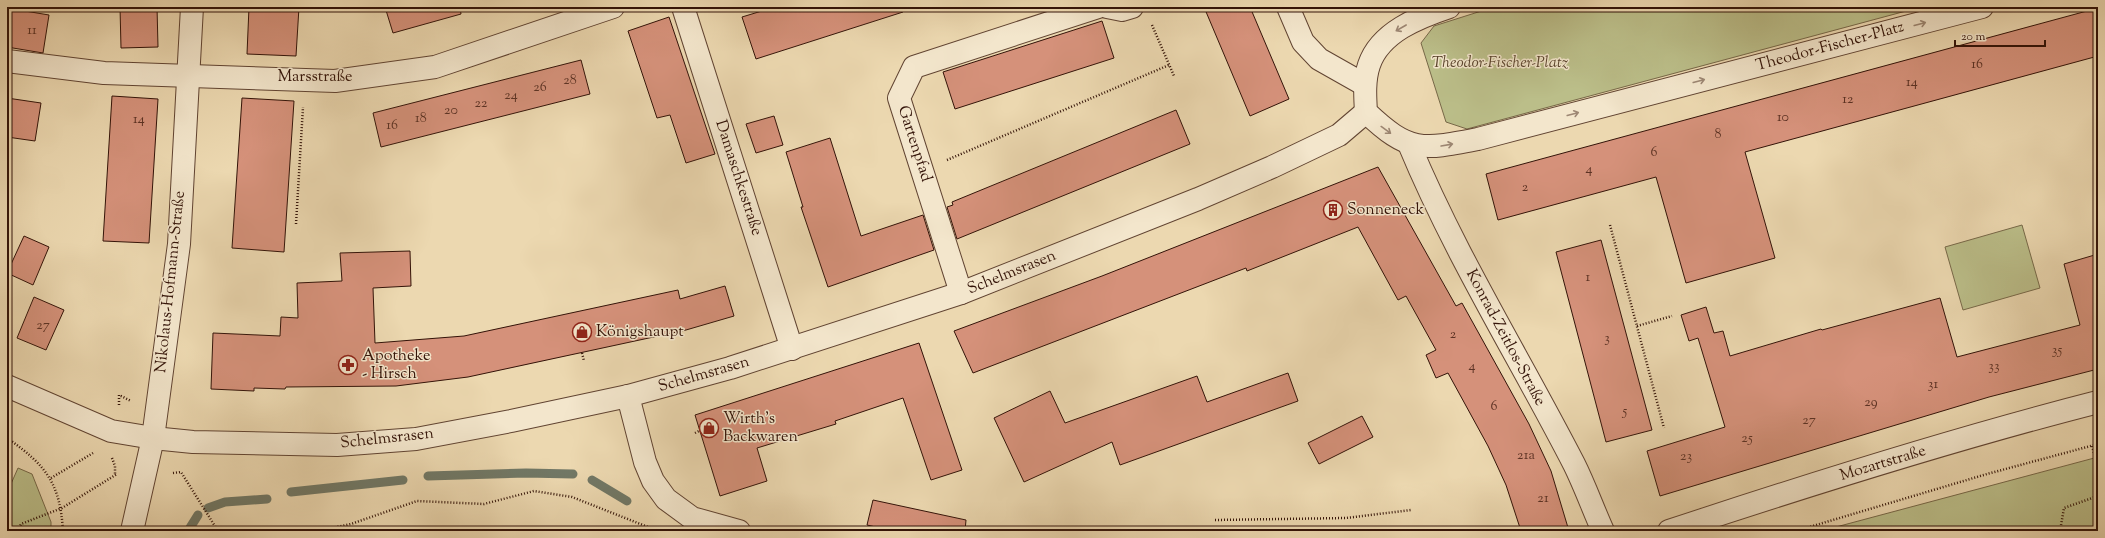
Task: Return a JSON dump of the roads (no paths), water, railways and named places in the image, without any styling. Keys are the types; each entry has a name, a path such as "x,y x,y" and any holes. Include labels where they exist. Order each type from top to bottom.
{"street":[{"name":"Nikolaus-Hofmann-Straße","path":"132,531 152,438 179,244 192,7"},
{"name":"Marsstraße","path":"7,61 104,73 335,81 435,67 613,7"},
{"name":"Damaschkestraße","path":"683,7 792,349"},
{"name":"Gartenpfad","path":"961,293 899,98 914,67 1098,7"},
{"path":"1108,7 1122,10 1132,7"},
{"path":"1288,7 1303,42 1319,59 1365,85"},
{"path":"1366,112 1365,85 1369,64 1381,44 1396,31 1413,21 1449,7"},
{"name":"Theodor-Fischer-Platz","path":"1366,112 1385,130 1408,144 1441,146 1478,139 1982,7"},
{"name":"Schelmsrasen","path":"7,386 111,431 152,438 281,445 337,444 416,439 510,421 628,396 792,349 961,293 1198,199 1272,167 1339,135 1366,112"},
{"name":"Konrad-Zeitlos-Straße","path":"1408,144 1421,174 1469,271 1574,466 1603,531"},
{"path":"628,396 645,462 653,481 666,499 692,518 739,531"},
{"name":"Mozartstraße","path":"1669,531 1797,489 2038,418 2098,402"}],"waterway":[{"path":"428,476 526,473 573,474"},
{"path":"291,492 403,480"},
{"path":"592,480 627,501"},
{"path":"208,508 225,502 267,499"},
{"path":"188,531 198,515"}],"place":[{"name":"Sonneneck","path":"1333,210"},
{"name":"Königshaupt","path":"582,332"},
{"name":"Apotheke - Hirsch","path":"348,365"},
{"name":"Wirth's Backwaren","path":"709,428"}]}
